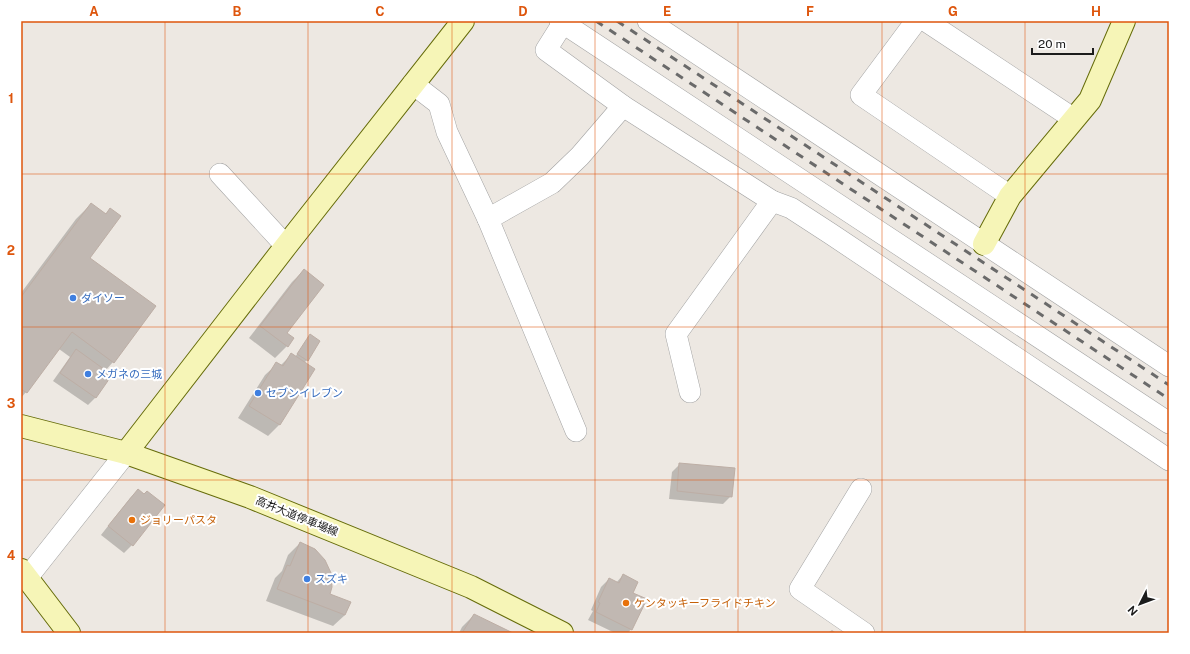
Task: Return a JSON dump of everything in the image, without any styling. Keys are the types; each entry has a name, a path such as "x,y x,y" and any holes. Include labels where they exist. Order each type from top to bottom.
{"street":[{"path":"69,633 24,574 126,453 463,21"},
{"path":"648,21 1169,366"},
{"path":"916,21 861,95 1010,196"},
{"path":"926,21 1074,119"},
{"path":"984,244 1010,196 1090,100 1124,21"},
{"path":"1169,422 561,22 546,50 623,106 772,201 791,208 1169,460"},
{"path":"414,84 439,104 447,132 488,219 576,431"},
{"path":"488,219 552,183 580,156 623,106"},
{"path":"220,174 286,246"},
{"path":"690,392 676,334 772,201"},
{"name":"高井大道停車場線","path":"21,426 126,453 250,497 471,587 562,633"},
{"path":"860,489 800,589 864,633"}],"building":[{"path":"91,203 106,214 110,208 121,216 90,258 156,306 114,363 72,332 27,393 21,389 21,297"},
{"path":"304,269 324,285 287,333 294,338 288,347 260,326"},
{"path":"310,334 320,341 308,361 297,354"},
{"path":"76,349 112,375 96,398 60,373"},
{"path":"291,353 315,369 280,425 249,406 276,362 283,366"},
{"path":"679,463 735,468 732,497 677,491"},
{"path":"138,489 144,494 147,491 165,505 133,546 108,526"},
{"path":"300,542 315,549 325,560 331,573 332,587 330,594 351,602 345,615 277,589 287,565 290,566"},
{"path":"623,574 638,582 633,593 647,599 632,630 596,612 600,603 598,602 609,578 619,583"},
{"path":"474,614 513,633 462,633"}],"railway":[{"path":"596,21 1169,399"},
{"path":"617,21 1169,385"}],"place":[{"name":"ダイソー","path":"73,298"},
{"name":"メガネの三城","path":"88,374"},
{"name":"セブンイレブン","path":"258,393"},
{"name":"ジョリーパスタ","path":"132,520"},
{"name":"スズキ","path":"307,579"},
{"name":"ケンタッキーフライドチキン","path":"626,603"}]}
